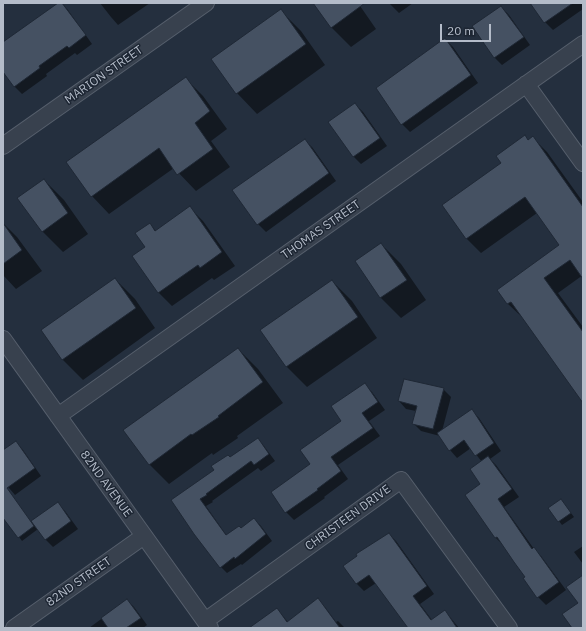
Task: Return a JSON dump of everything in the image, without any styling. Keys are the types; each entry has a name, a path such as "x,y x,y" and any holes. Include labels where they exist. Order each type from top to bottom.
{"street":[{"name":"MARION STREET","path":"3,146 206,3"},
{"name":"THOMAS STREET","path":"58,416 583,44"},
{"path":"526,84 583,163"},
{"name":"82ND AVENUE","path":"3,339 207,624"},
{"name":"CHRISTEEN DRIVE","path":"207,624 401,480 509,628"},
{"name":"82ND STREET","path":"14,628 144,536"}],"building":[{"path":"58,3 62,3 86,35 69,48 67,46 39,66 40,68 14,87 3,72 3,42"},
{"path":"313,3 365,3 331,28"},
{"path":"530,3 573,3 544,23"},
{"path":"501,6 524,37 494,58 472,26"},
{"path":"281,9 306,44 236,94 211,59"},
{"path":"445,38 471,75 401,125 376,88"},
{"path":"186,77 210,111 195,123 213,149 177,175 159,148 91,197 66,162"},
{"path":"355,103 380,138 353,157 328,122"},
{"path":"525,135 528,140 533,136 583,207 583,279 570,260 544,278 583,332 583,403 511,302 507,304 497,290 559,245 525,197 466,239 442,205 501,163 496,156"},
{"path":"305,139 329,173 257,225 232,190"},
{"path":"44,179 68,213 42,232 17,198"},
{"path":"190,206 222,252 200,268 198,265 158,293 132,256 145,247 135,233 150,223 155,231"},
{"path":"3,223 22,250 3,264"},
{"path":"381,243 407,280 380,298 355,261"},
{"path":"115,278 136,308 62,360 41,330"},
{"path":"332,280 358,317 286,367 260,330"},
{"path":"238,348 263,382 218,416 219,417 192,435 191,434 149,465 123,430"},
{"path":"404,379 444,388 433,429 412,424 417,406 398,401"},
{"path":"365,383 378,402 362,413 373,428 331,457 341,471 317,489 318,490 285,513 271,492 310,464 300,450 341,421 331,406"},
{"path":"472,409 494,443 475,456 464,440 449,451 437,433"},
{"path":"258,438 269,454 254,465 251,461 200,499 226,535 239,526 241,528 254,518 266,534 235,559 234,557 220,568 194,534 171,500 214,470 211,466 228,455 230,457"},
{"path":"16,441 35,468 7,488 34,526 18,538 3,518 3,450"},
{"path":"488,456 512,489 498,499 532,549 534,547 559,582 537,598 523,578 525,577 465,495 480,484 470,469"},
{"path":"561,499 571,513 558,522 548,508"},
{"path":"58,502 71,521 45,540 31,521"},
{"path":"389,533 427,586 413,596 431,620 445,610 457,628 408,628 369,575 356,584 343,566 357,556 356,554"},
{"path":"583,575 583,628 572,628 562,614 578,603 566,587"},
{"path":"318,598 340,628 249,628 277,608 287,622"},
{"path":"127,599 141,618 126,628 108,628 101,618"}]}
